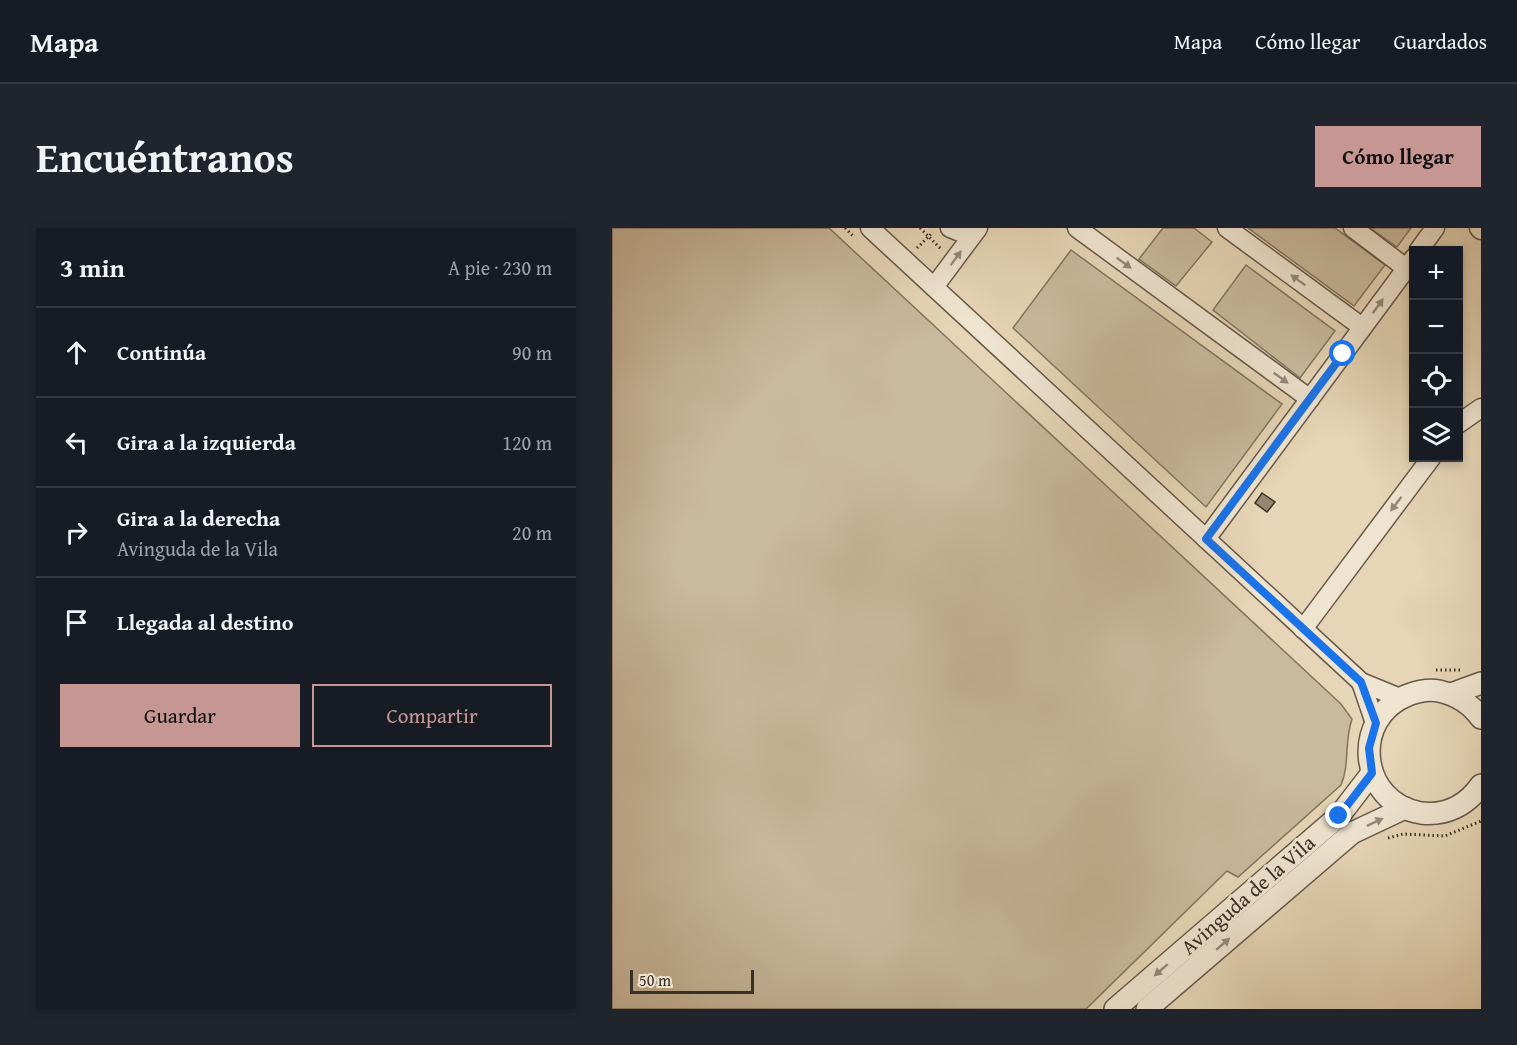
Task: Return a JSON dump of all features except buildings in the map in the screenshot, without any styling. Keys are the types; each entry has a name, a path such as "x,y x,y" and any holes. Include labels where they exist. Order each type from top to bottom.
{"street":[{"path":"950,228 960,232 976,230"},
{"path":"1077,228 1310,399"},
{"path":"1227,228 1362,327"},
{"path":"1353,228 1409,262"},
{"path":"1422,246 1435,228"},
{"path":"934,288 976,230"},
{"path":"880,231 934,288 1361,682 1400,698"},
{"path":"1206,539 1409,264"},
{"path":"1463,421 1481,408"},
{"path":"1304,629 1428,462"},
{"path":"1361,682 1376,723"},
{"path":"1451,694 1481,683"},
{"path":"1481,718 1466,702 1451,694 1425,690 1400,698 1386,709 1376,723 1369,748 1372,773 1385,794 1406,808 1427,813 1449,810 1468,800 1481,785"},
{"name":"Avinguda de la Vila","path":"1115,1009 1339,816 1372,773"},
{"name":"Avinguda de la Vila","path":"1147,1009 1352,833 1406,808"}],"path":[{"path":"920,228 954,261"},
{"path":"924,232 927,228"},
{"path":"1384,839 1402,834 1445,836 1481,821"}],"shaded area":[{"path":"612,228 829,228 1341,704 1352,719 1341,785 1238,877 1227,871 1086,1009 612,1009"},
{"path":"1163,228 1194,228 1212,242 1176,286 1139,259"},
{"path":"1248,228 1335,228 1385,265 1354,306"},
{"path":"1370,228 1411,228 1397,247"},
{"path":"1071,250 1282,404 1206,507 1013,328"},
{"path":"1246,265 1335,331 1300,378 1213,310"}],"route":[{"path":"1339,816 1372,773 1369,748 1376,723 1361,682 1206,539 1343,354"}]}
